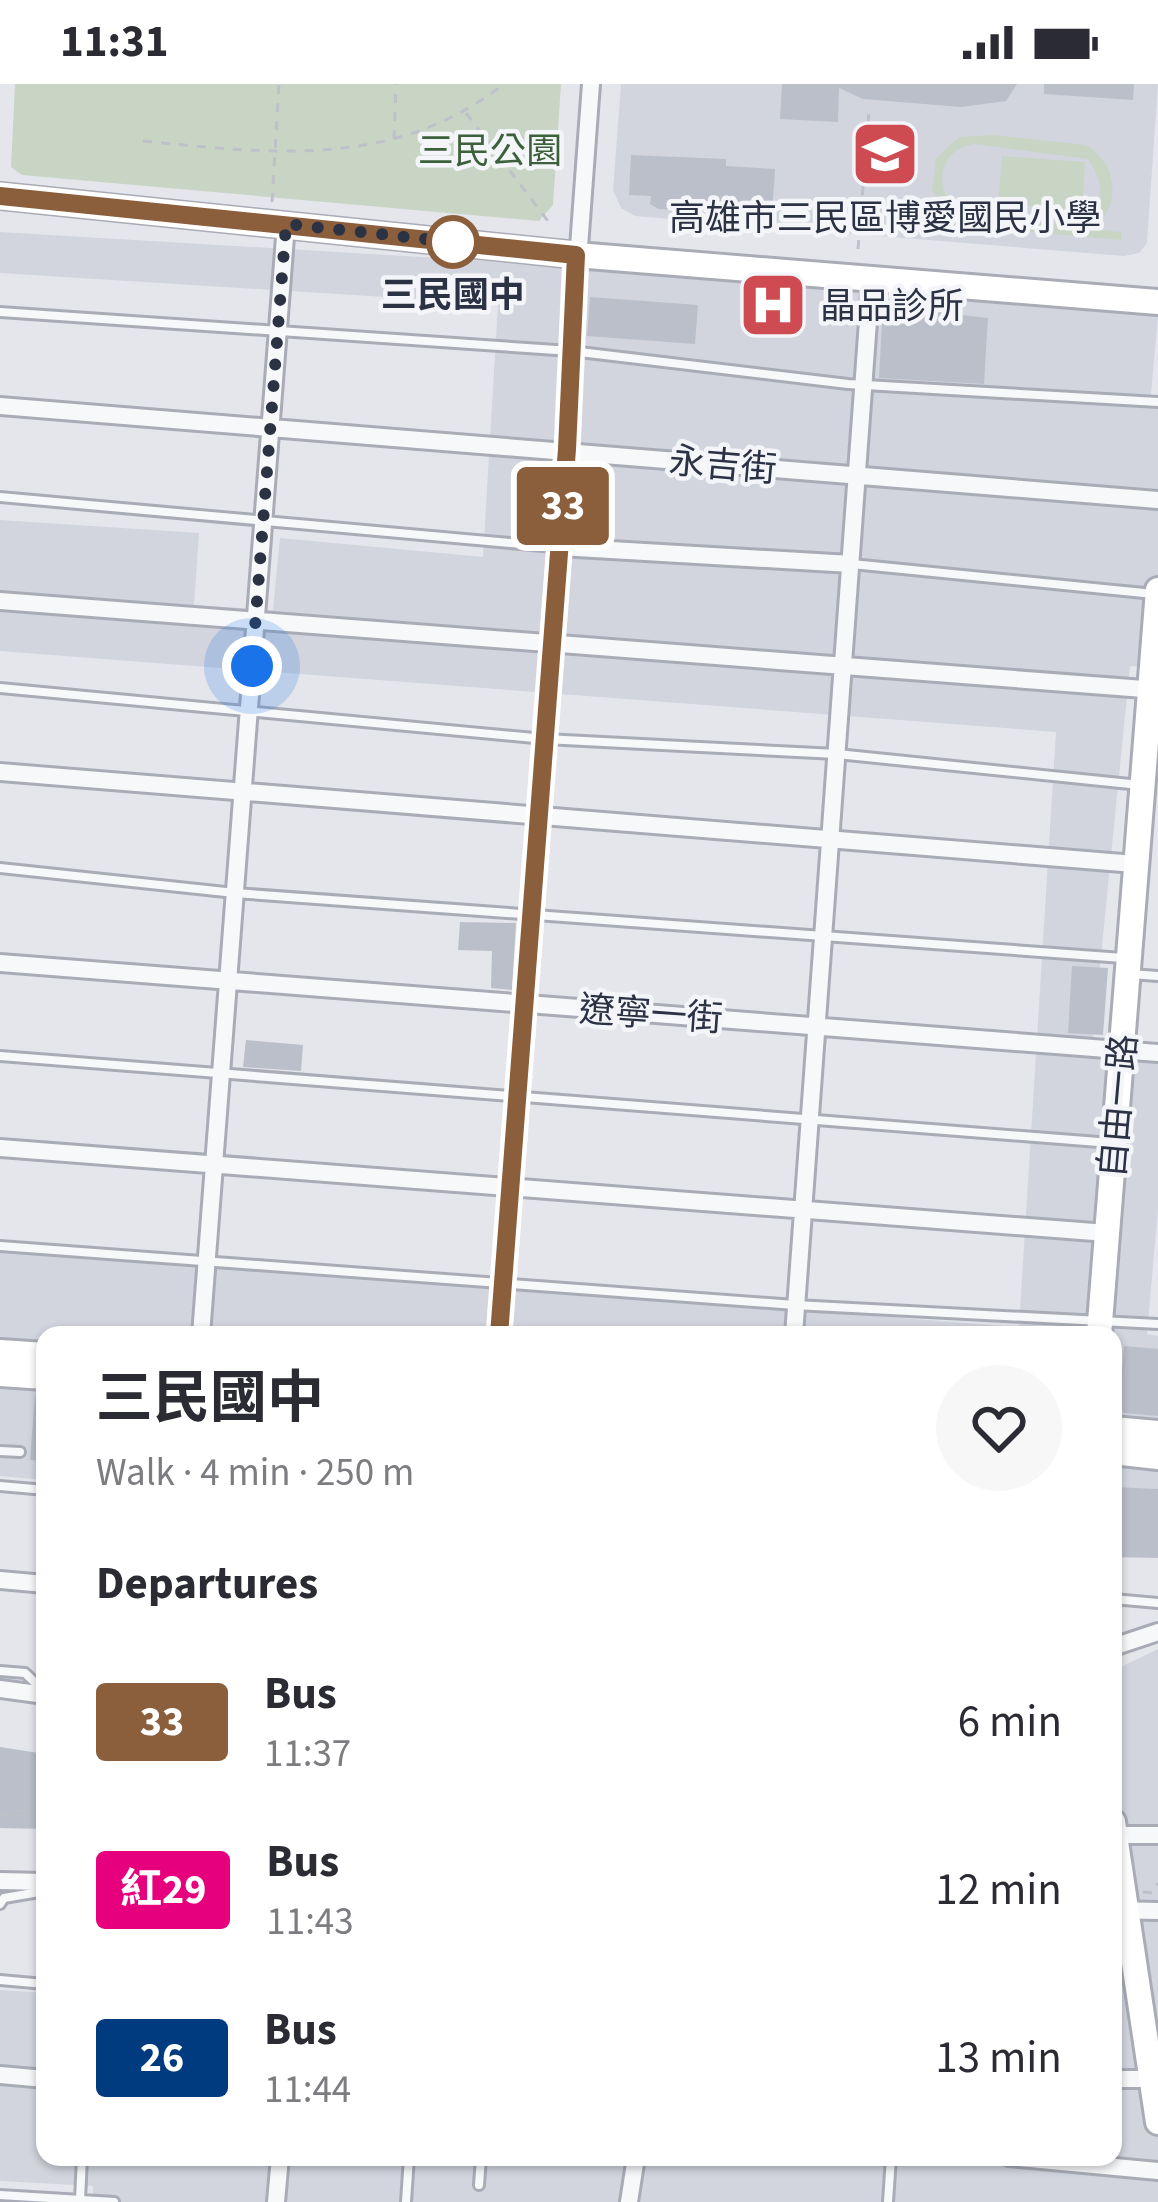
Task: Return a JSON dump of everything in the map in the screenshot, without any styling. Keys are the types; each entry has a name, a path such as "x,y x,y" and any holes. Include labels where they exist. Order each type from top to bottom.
{"street":[{"path":"500,1326 591,84"},
{"path":"0,196 279,216 576,255 1158,302"},
{"path":"202,1326 278,333 279,216"},
{"path":"794,1326 861,477 872,280"},
{"name":"永吉街","path":"0,406 1158,500"},
{"path":"560,547 851,564"},
{"name":"自由一路","path":"1099,1326 1142,785 1155,689 1158,592"},
{"path":"0,601 1155,689"},
{"path":"0,772 1136,864"},
{"name":"遼寧一街","path":"0,963 1158,1053"},
{"path":"0,1148 1107,1233"},
{"path":"0,1352 36,1354"},
{"path":"0,1373 36,1376"},
{"path":"1122,1430 1158,1432"},
{"path":"1122,1453 1158,1456"},
{"path":"0,1580 36,1583"},
{"path":"1122,1644 1158,1632"},
{"path":"0,1689 36,1692"},
{"path":"1122,1831 1158,1835"},
{"path":"0,1881 36,1886"},
{"path":"1122,1911 1158,1912"},
{"path":"1122,1923 1154,2050 1152,2080 1158,2122"},
{"path":"0,2075 36,2078"},
{"path":"1122,2079 1152,2080"},
{"path":"276,2202 279,2166"},
{"path":"629,2202 635,2166"},
{"path":"1105,2166 1158,2171"}],"lane":[{"path":"0,312 571,351 866,385 1158,401"},
{"path":"0,497 560,547"},
{"path":"851,564 1158,592"},
{"path":"0,688 545,739 837,754 1142,785"},
{"path":"0,868 235,892 824,936 1129,966 1158,976"},
{"path":"0,1056 1113,1144"},
{"path":"0,1246 1073,1326"},
{"path":"1122,1326 1158,1324"},
{"path":"0,1450 20,1451"},
{"path":"0,1486 36,1489"},
{"path":"1122,1600 1158,1603"},
{"path":"0,1671 26,1673 36,1684"},
{"path":"0,1904 4,1898 36,1889"},
{"path":"0,1980 36,1983"},
{"path":"80,2200 82,2166"},
{"path":"406,2202 408,2166"},
{"path":"479,2185 481,2166"},
{"path":"888,2202 890,2166"},
{"path":"0,2195 114,2202"}],"path":[{"path":"279,84 279,216"},
{"path":"394,141 396,84"},
{"path":"143,141 276,155 394,141 464,111 504,84"},
{"path":"464,111 551,225"},
{"path":"858,249 869,112"},
{"path":"0,1814 36,1808"},
{"path":"1152,1893 1158,1883"}],"shaded area":[{"name":"高雄市三民區博愛國民小學","path":"621,84 1158,84 1147,243 1139,253 1124,256 635,216 621,208 613,190"},
{"path":"0,232 708,274 1158,316 1150,405 1158,406 1158,668 1130,666 1091,1056 1158,1062 1158,1209 1147,1334 1158,1336 1158,1547 1122,1545 1122,1326 1019,1326 1056,732 0,651 0,520 199,533 194,605 273,610 280,538 483,557 498,304 0,273"},
{"path":"0,1249 1006,1326 36,1326 36,1479 0,1476"},
{"path":"1158,1649 1158,2202 93,2202 93,2186 0,2181 0,1990 36,1992 36,2166 1122,2166 1122,1667"}],"green space":[{"name":"三民公園","path":"15,84 561,84 553,205 539,221 22,175 11,167"},
{"path":"992,135 1086,145 1105,162 1112,184 1109,208 1095,229 1121,232 1121,240 928,223 929,214 946,214 932,189 936,158 959,137","holes":["974,144 1088,159 1098,177 1100,196 1094,212 1079,226 961,215 943,185 952,155"]},
{"path":"1002,156 1085,162 1082,210 998,204"}],"building":[{"path":"782,84 1017,84 1006,101 961,107 863,99 839,88 838,122 780,119"},
{"path":"1044,84 1134,84 1133,100 1044,94"},
{"path":"631,155 726,159 726,166 775,169 772,214 658,209 650,204 651,196 629,195"},
{"path":"590,297 698,305 695,344 587,336"},
{"path":"883,306 988,318 984,384 879,378"},
{"path":"460,922 516,923 512,990 491,988 492,951 458,950"},
{"path":"1072,966 1108,968 1103,1035 1068,1033"},
{"path":"246,1040 303,1045 301,1071 243,1067"},
{"path":"1124,1346 1158,1349 1158,1416 1122,1411"},
{"path":"35,1396 36,1396 36,1460 30,1460"},
{"path":"1122,1487 1158,1489 1158,1558 1122,1557"},
{"path":"0,1747 36,1753 36,1829 0,1828"}],"bus line":[{"name":"33","path":"0,196 576,255 567,449 500,1326"}],"place":[{"name":"高雄市三民區博愛國民小學","path":"885,154"},
{"name":"三民國中","path":"453,242"},
{"name":"晶品診所","path":"773,305"}],"route":[{"path":"252,666 286,224 453,242"}]}
